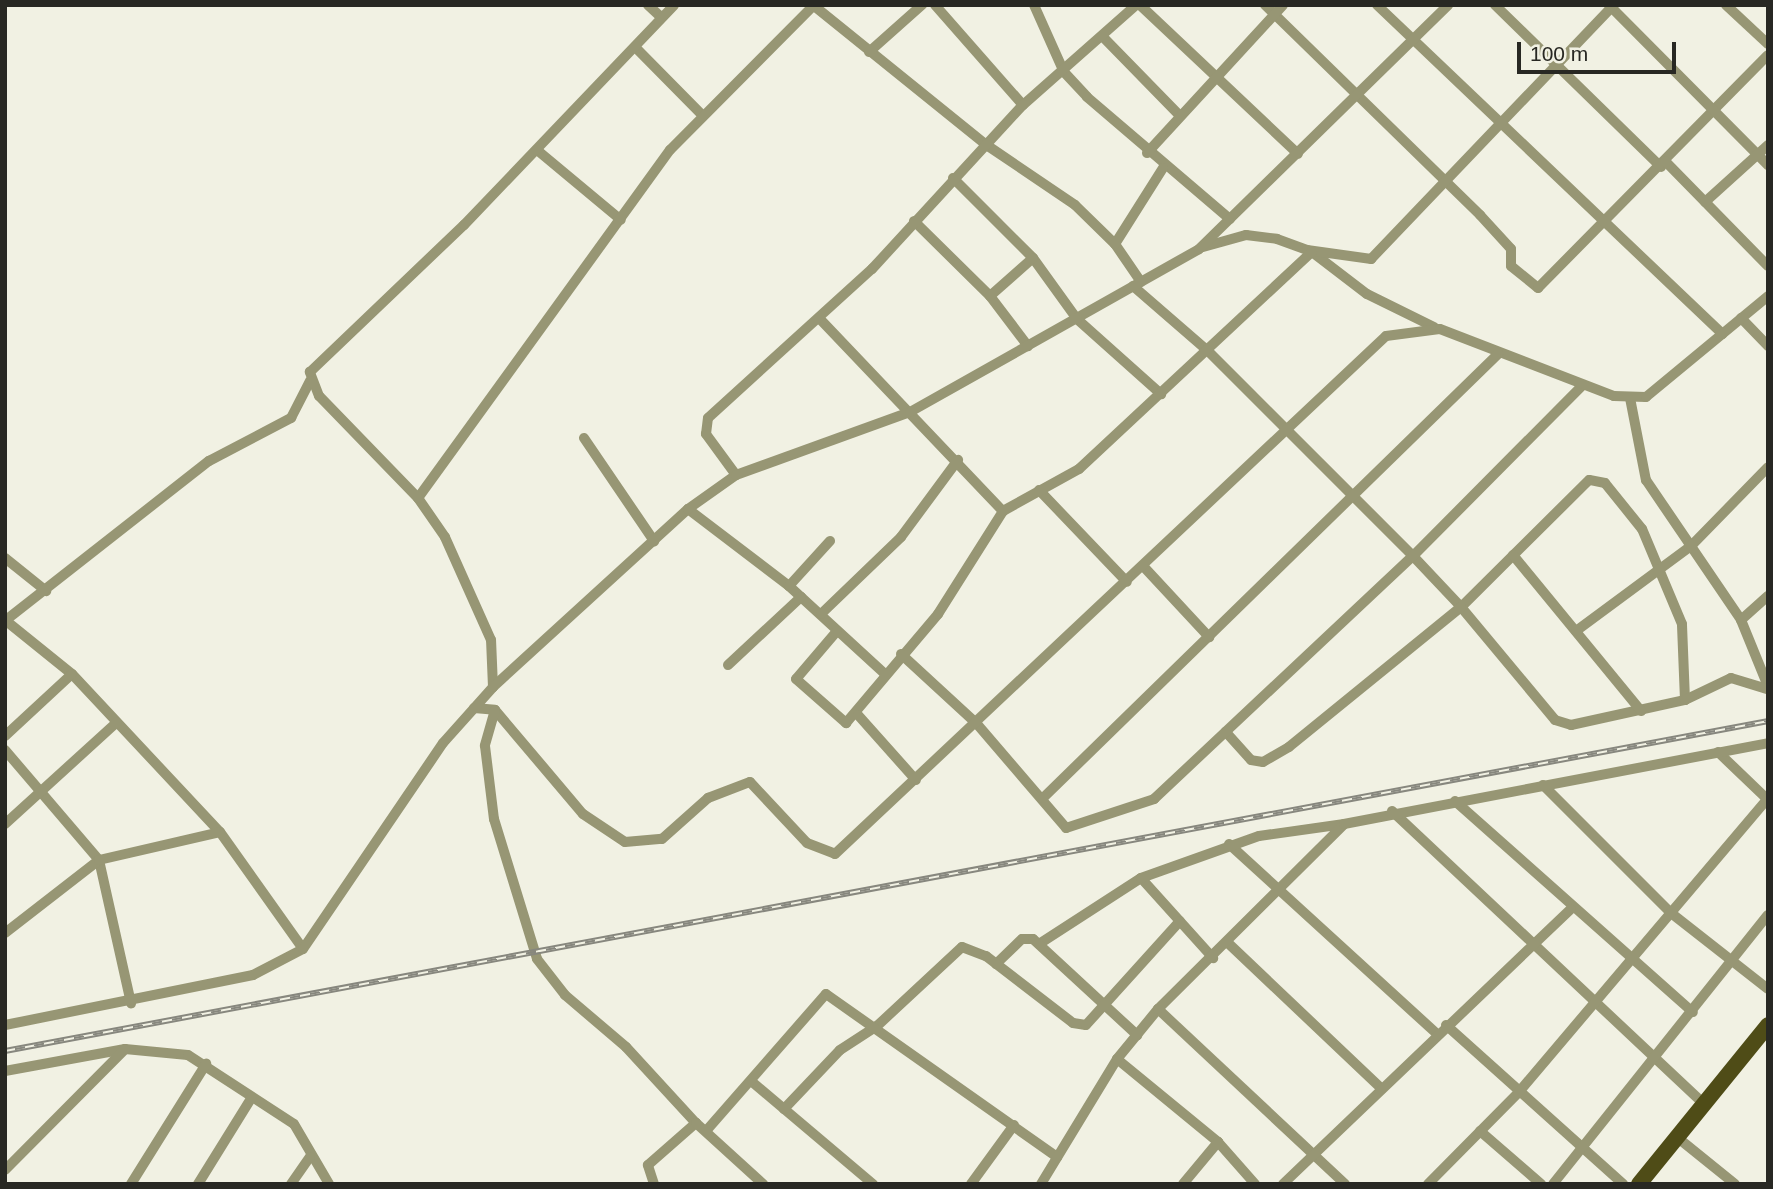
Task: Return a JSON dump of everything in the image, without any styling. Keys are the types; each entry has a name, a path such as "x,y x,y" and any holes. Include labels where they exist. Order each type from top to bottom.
{"main road":[{"path":"1644,1182 1704,1104 1765,1033"}],"street":[{"path":"648,5 661,17"},
{"path":"303,949 220,832 72,674 5,620 46,591 209,461 292,418 321,358 537,150 636,49 674,5"},
{"path":"869,52 922,5"},
{"path":"935,5 1023,105"},
{"path":"1034,5 1064,72 1163,168 1230,219"},
{"path":"736,475 706,434 708,418 789,338 819,318 953,178 988,146 1023,105 1104,38 1138,5 1298,154"},
{"path":"1265,5 1356,99 1511,249 1511,266 1538,288 1768,55"},
{"path":"1147,153 1283,5"},
{"path":"1377,5 1500,128 1722,334"},
{"path":"5,1026 131,1003 253,975 303,949 443,743 493,687 688,509 736,475 910,412 1199,248 1356,99 1448,5"},
{"path":"1496,5 1768,265"},
{"path":"1726,5 1768,44"},
{"path":"418,498 701,114 813,6 988,146 1074,205 1115,244 1137,284 1290,431 1413,556 1461,607 1555,720 1571,725 1685,701 1731,678 1768,687"},
{"path":"1199,248 1246,235 1309,251 1371,259 1560,67 1611,6 1717,108 1768,165"},
{"path":"1104,38 1180,116"},
{"path":"636,49 701,114"},
{"path":"1705,202 1768,145"},
{"path":"537,150 621,220"},
{"path":"1115,244 1163,168"},
{"path":"953,178 1033,258 1077,319 1161,394"},
{"path":"914,221 990,296 1028,346"},
{"path":"1309,251 1367,294 1440,329 1498,354 1583,385 1630,398 1658,393 1768,296"},
{"path":"837,631 796,680 843,722 858,715 885,674 945,605 1003,511 1071,475 1161,394 1309,251"},
{"path":"990,296 1033,258"},
{"path":"819,318 958,460 1003,511"},
{"path":"1741,318 1768,346"},
{"path":"474,708 495,710 583,814 625,842 662,839 708,798 750,782 807,843 829,855 977,724 1290,431 1386,336 1440,329"},
{"path":"1043,798 1498,354"},
{"path":"310,381 418,498 459,563 491,640 493,687"},
{"path":"901,654 977,724 1066,828 1154,799 1413,556 1583,385"},
{"path":"1630,398 1646,480 1741,620 1768,687"},
{"path":"584,438 654,541"},
{"path":"821,614 901,537 958,460"},
{"path":"1576,631 1691,547 1768,467"},
{"path":"1226,732 1244,755 1263,762 1461,607 1589,480 1598,480 1642,529 1661,569 1682,624 1685,701"},
{"path":"1039,490 1127,582"},
{"path":"688,509 789,586 885,674"},
{"path":"789,586 830,541"},
{"path":"1513,555 1642,711"},
{"path":"5,558 46,591"},
{"path":"1144,567 1209,637"},
{"path":"1741,620 1768,596"},
{"path":"728,665 801,597"},
{"path":"5,736 72,674"},
{"path":"495,710 485,738 494,819 537,959 565,995 626,1047 696,1123 757,1182"},
{"path":"858,715 916,780"},
{"path":"5,824 117,722"},
{"path":"1039,944 1141,878 1229,844 1344,824 1392,811 1768,743"},
{"path":"5,750 42,790 99,860 131,1003"},
{"path":"1428,1184 1518,1093 1767,799 1718,752"},
{"path":"1544,785 1671,913 1768,989"},
{"path":"1455,801 1628,960 1693,1012"},
{"path":"1392,811 1592,1004 1704,1104"},
{"path":"1041,1184 1117,1059 1158,1009 1213,958 1344,824"},
{"path":"5,933 99,860 220,832"},
{"path":"1229,844 1278,893 1437,1034"},
{"path":"1141,878 1213,958"},
{"path":"1283,1184 1437,1034 1571,909"},
{"path":"1553,1184 1656,1060 1768,915"},
{"path":"784,1109 840,1050 877,1026 962,947 996,964 1079,1026 1105,1003 1180,921"},
{"path":"996,964 1022,939 1039,944 1137,1035"},
{"path":"1228,943 1382,1089"},
{"path":"706,1131 826,994 877,1026 1057,1157"},
{"path":"1158,1009 1260,1099 1314,1156 1345,1184"},
{"path":"1446,1026 1623,1184"},
{"path":"5,1071 125,1049 160,1048 206,1064 294,1124 310,1157 329,1184"},
{"path":"5,1170 125,1049"},
{"path":"1117,1059 1219,1142 1255,1184"},
{"path":"131,1184 206,1064"},
{"path":"751,1081 873,1184"},
{"path":"198,1184 252,1097"},
{"path":"654,1184 648,1166 696,1123"},
{"path":"971,1184 1014,1125"},
{"path":"1480,1131 1541,1184"},
{"path":"1678,1138 1735,1184"},
{"path":"1183,1184 1219,1142"},
{"path":"291,1184 310,1157"}],"railway":[{"path":"5,1051 1768,721"}]}
